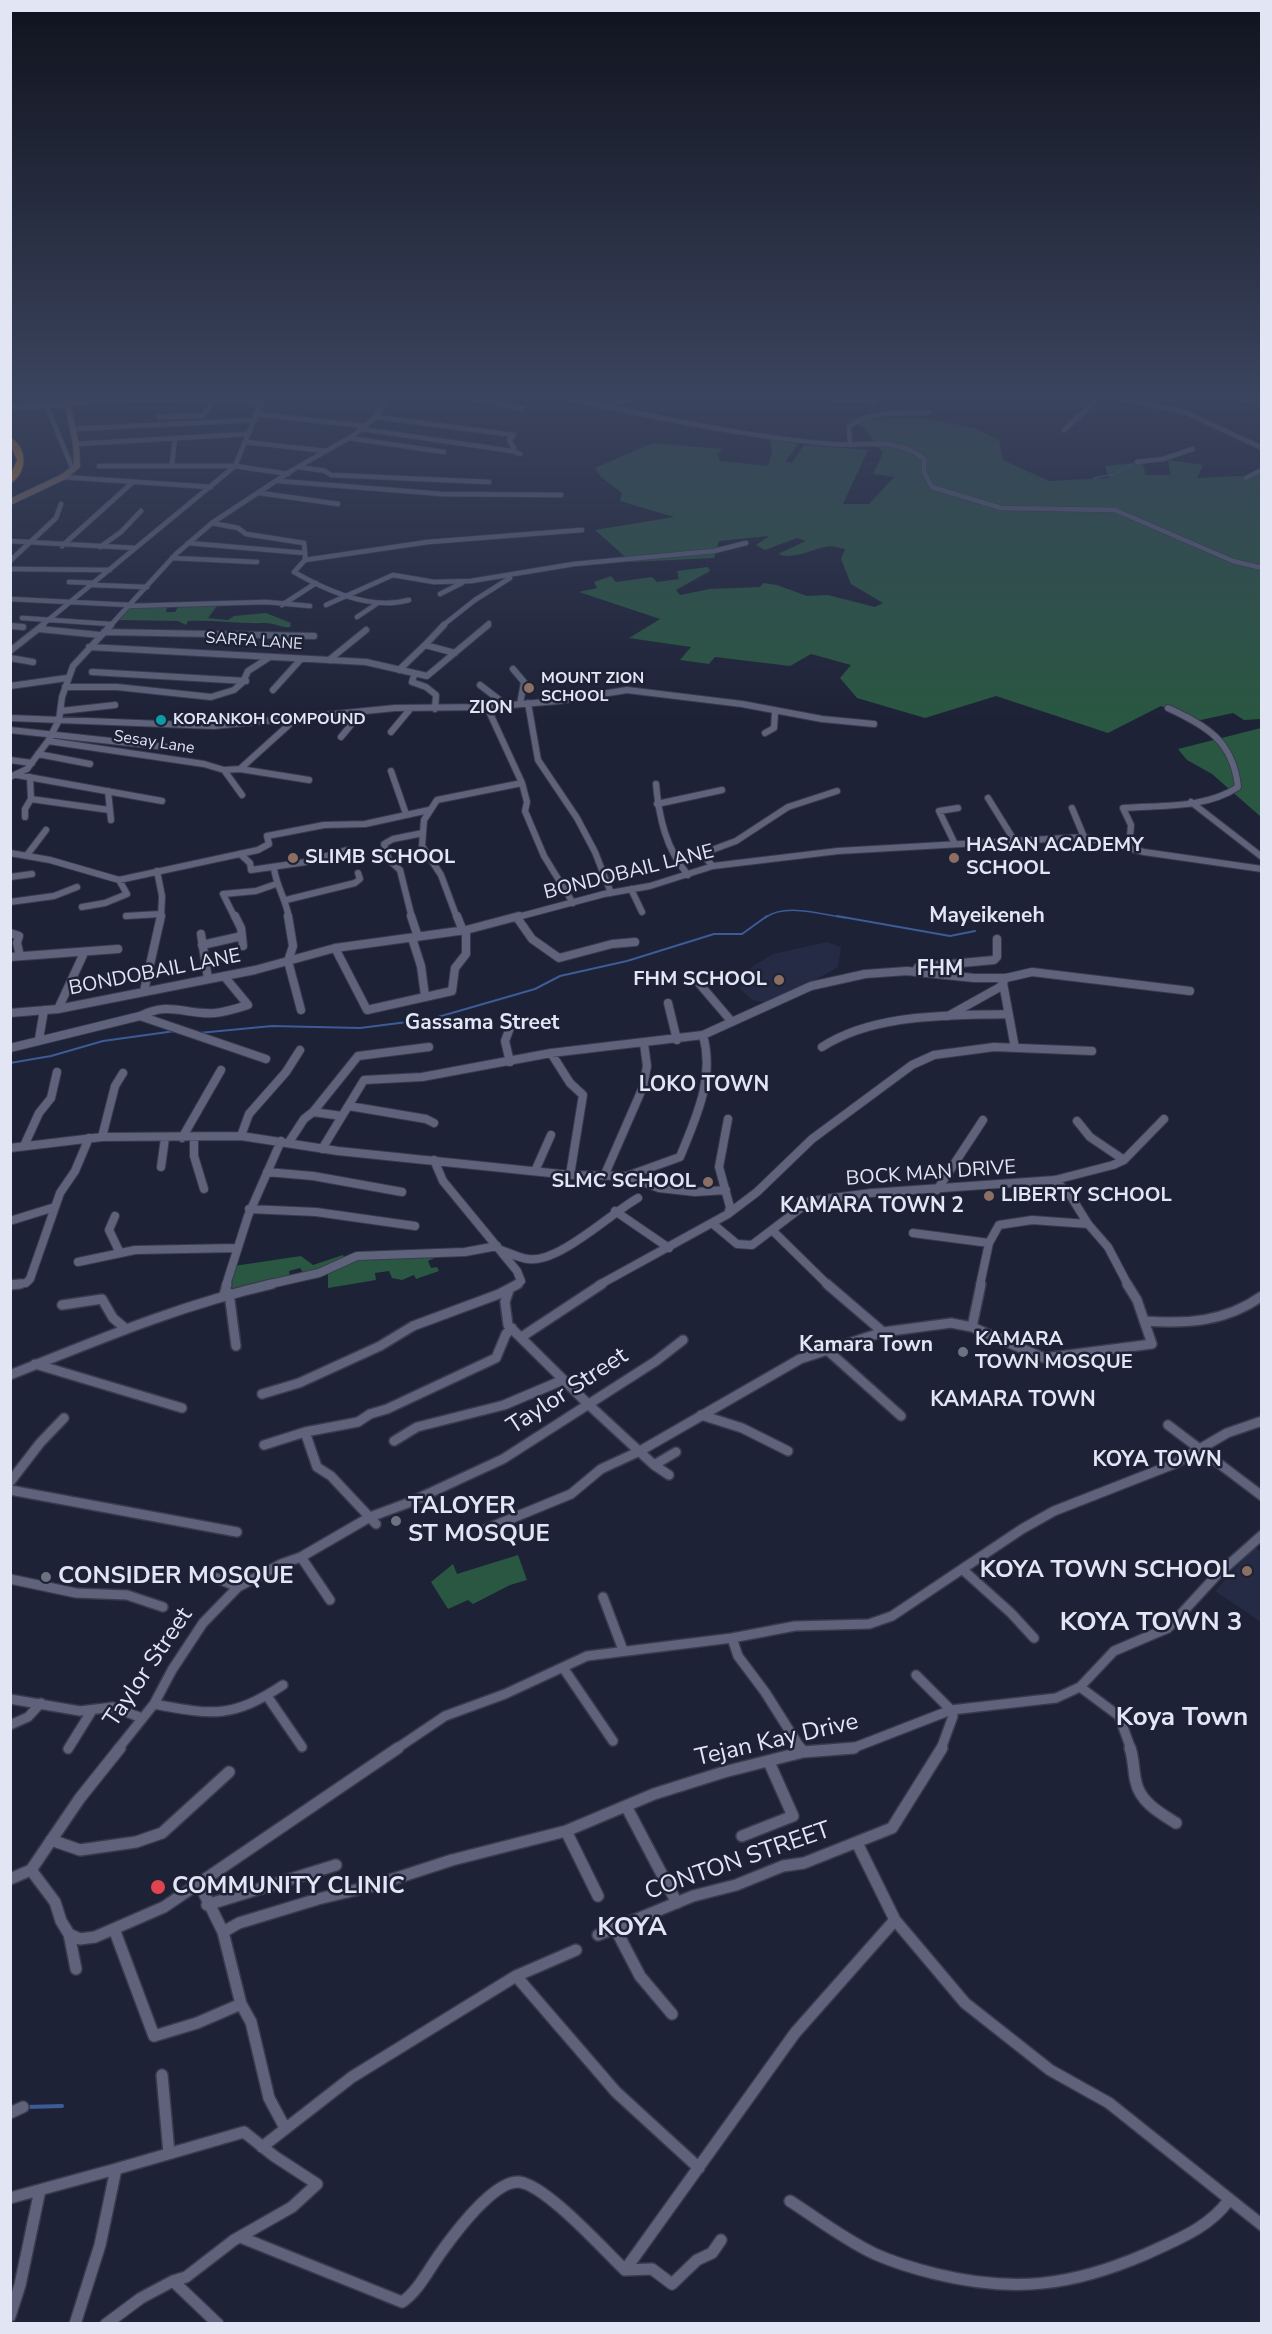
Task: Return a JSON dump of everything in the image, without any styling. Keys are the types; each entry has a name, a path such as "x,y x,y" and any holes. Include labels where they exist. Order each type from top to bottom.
{"street":[{"path":"62,546 110,503"},
{"path":"10,651 191,503"},
{"path":"14,776 32,763 48,741 59,720 67,678 73,666 89,647 188,543 212,524 246,503"},
{"path":"330,503 338,504"},
{"path":"984,503 1000,508 1115,510 1233,561 1262,568"},
{"path":"10,561 56,518 62,504"},
{"path":"100,547 121,532 141,510"},
{"path":"212,524 238,528 246,534 304,543 304,560 294,572 344,595 398,605 409,600"},
{"path":"304,560 428,542 582,530"},
{"path":"10,541 135,549"},
{"path":"188,543 305,553"},
{"path":"326,605 344,595 393,576 434,582 466,581 510,576 574,564 714,551 746,543"},
{"path":"172,558 257,562"},
{"path":"10,569 110,570"},
{"path":"399,670 456,613 510,576"},
{"path":"440,594 466,581"},
{"path":"69,582 147,587"},
{"path":"282,605 316,583"},
{"path":"10,599 130,605 266,602 310,606"},
{"path":"357,617 378,603"},
{"path":"22,618 110,624"},
{"path":"435,709 436,695 412,682 414,675 427,676 482,632 489,623"},
{"path":"10,626 23,627"},
{"path":"39,629 102,634 314,636"},
{"path":"329,660 366,630"},
{"path":"426,645 455,653"},
{"name":"SARFA LANE","path":"89,647 366,662 414,675"},
{"path":"65,687 117,687 211,697 224,695 246,681 248,671 270,657"},
{"path":"10,658 33,662"},
{"path":"273,690 301,659"},
{"path":"513,669 524,682 520,704"},
{"path":"92,672 246,681"},
{"path":"10,686 67,678"},
{"path":"480,685 507,705"},
{"path":"10,718 192,727 411,708 487,707 627,690 742,704 775,712 874,724"},
{"path":"528,703 538,760 595,852 611,893"},
{"path":"61,711 116,705"},
{"path":"487,707 522,783 530,822 536,831 549,865 573,903"},
{"path":"391,732 411,708"},
{"path":"1129,848 1131,825 1123,808 1213,800 1234,791 1238,783 1235,766 1228,752 1211,730 1168,708"},
{"path":"765,733 774,728 775,712"},
{"path":"341,737 355,720 355,714"},
{"path":"240,770 292,722 292,717"},
{"path":"10,730 166,747"},
{"name":"Sesay Lane","path":"48,741 204,764 224,770 240,770 309,780"},
{"path":"38,754 90,764"},
{"path":"10,760 32,763"},
{"path":"224,770 242,795"},
{"path":"391,771 406,814"},
{"path":"14,776 162,801"},
{"path":"25,817 25,809 31,798 30,777"},
{"path":"335,948 367,1010 452,991 456,968 466,954 465,930 442,877 430,854 422,846 424,820 436,800 522,783"},
{"path":"656,784 657,804 675,861 688,875"},
{"path":"657,804 722,790"},
{"path":"108,791 111,820"},
{"path":"713,866 701,854 736,841 788,807 837,791"},
{"path":"31,798 110,810"},
{"path":"988,798 1014,840"},
{"path":"1191,802 1262,856"},
{"path":"955,844 939,811 958,808"},
{"path":"1072,808 1084,837"},
{"path":"10,852 119,880 265,847 269,844 267,836 324,825 365,824 429,810"},
{"path":"27,855 46,830"},
{"path":"423,833 393,839 384,844 389,860 400,870 421,966 425,996"},
{"name":"BONDOBAIL LANE","path":"10,1013 58,1009 224,976 335,948 465,930 518,919 611,893 688,875 713,866 838,851 1084,837 1129,848 1262,869"},
{"path":"240,854 250,863 251,870 274,868 346,850"},
{"path":"274,868 276,884 286,900 292,946 288,961 302,1010"},
{"path":"144,991 157,945 163,881 157,871"},
{"path":"286,900 354,883 360,879 358,873"},
{"path":"10,877 32,874"},
{"path":"119,880 131,904"},
{"path":"243,945 242,936 221,894 256,891 276,884"},
{"path":"10,902 54,896 77,887"},
{"path":"631,889 642,912"},
{"path":"82,907 127,894"},
{"path":"114,899 118,908"},
{"path":"126,916 160,914"},
{"path":"518,919 532,939 559,958 612,944 635,942"},
{"path":"10,933 19,936 13,958 118,949"},
{"path":"201,934 208,979"},
{"path":"202,945 242,936"},
{"path":"915,972 918,967 935,964 994,960 997,957 997,939"},
{"path":"58,1009 84,953"},
{"path":"322,1149 362,1081 422,1077 551,1053 678,1040 703,1035 811,986 865,974 915,972 1004,980"},
{"path":"948,1016 1004,980 1032,972 1135,986 1139,984 1164,985 1190,991"},
{"path":"691,974 715,1007 732,1022"},
{"path":"10,1048 39,1039 140,1016 154,1009 168,1007 215,1012 248,1005 224,976"},
{"path":"1004,980 1015,1048"},
{"path":"668,1003 678,1040"},
{"path":"39,1039 44,1010"},
{"path":"822,1047 829,1041 870,1027 948,1016 1008,1014"},
{"path":"140,1016 267,1059"},
{"path":"510,1062 505,1041 513,1020"},
{"path":"627,1176 681,1158 708,1078 708,1051 703,1035"},
{"path":"605,1173 643,1087 647,1066 644,1044"},
{"path":"236,1346 226,1294 235,1248 249,1209 285,1142 304,1119 313,1112 358,1056 429,1047"},
{"path":"523,1336 589,1291 728,1214 757,1192 812,1139 912,1065 934,1055 962,1050 1015,1048 1092,1051"},
{"path":"242,1136 249,1114 286,1072 300,1050"},
{"path":"551,1053 570,1083 583,1095 570,1175"},
{"path":"182,1138 221,1070"},
{"path":"24,1146 39,1113 51,1098 57,1072"},
{"path":"102,1137 115,1086 123,1073"},
{"path":"349,1106 426,1119 434,1123"},
{"path":"313,1112 342,1116"},
{"path":"728,1119 719,1167 730,1207 728,1214"},
{"path":"1077,1121 1090,1137 1125,1160 1164,1119"},
{"path":"937,1190 982,1120"},
{"path":"535,1171 551,1135"},
{"path":"10,1148 102,1137 242,1136 322,1149 570,1175 605,1173 627,1176 659,1188 695,1192 726,1190"},
{"path":"10,1285 26,1283 30,1279 60,1193 75,1172 89,1138"},
{"path":"161,1167 165,1138"},
{"path":"194,1138 194,1156 204,1189"},
{"path":"262,1394 300,1383 380,1346 390,1338 430,1318 509,1290 521,1281 517,1271 443,1181 434,1160"},
{"name":"BOCK MAN DRIVE","path":"773,1231 810,1201 871,1193 1055,1180 1125,1160"},
{"path":"267,1172 313,1176 402,1192"},
{"path":"486,1529 571,1494 601,1469 640,1451 800,1359 883,1332 951,1323 972,1327 1044,1358 1152,1344 1137,1300 1120,1274 1108,1247 1088,1224 1070,1195 1055,1180"},
{"path":"10,1375 126,1329 226,1294 319,1273 357,1256 465,1252 499,1248 530,1260 548,1257 570,1248 615,1211 638,1198"},
{"path":"13,1220 55,1207"},
{"path":"249,1209 316,1212 415,1226"},
{"path":"615,1211 669,1248"},
{"path":"115,1216 109,1230 120,1253"},
{"path":"972,1327 989,1243 999,1225 1032,1220 1088,1224"},
{"path":"713,1224 737,1244 745,1246 752,1245 773,1231 807,1262 853,1311 883,1332"},
{"path":"913,1233 989,1243"},
{"path":"78,1262 97,1255 235,1248"},
{"path":"509,1290 505,1302 505,1316 512,1328 523,1336 588,1404 654,1465 669,1475"},
{"path":"1144,1321 1188,1324 1210,1322 1248,1307 1262,1296"},
{"path":"62,1305 102,1299 113,1318 126,1329"},
{"path":"264,1445 305,1432 358,1422 370,1414 387,1409 496,1358 506,1334 512,1328"},
{"name":"Taylor Street","path":"31,1870 154,1704 191,1640 216,1608 238,1587 281,1564 301,1557 408,1503 503,1459 656,1361 682,1340"},
{"path":"826,1349 901,1416"},
{"path":"35,1364 182,1408"},
{"path":"394,1441 417,1427 504,1405 563,1380"},
{"path":"701,1415 742,1428 788,1451"},
{"path":"10,1482 40,1443 64,1418"},
{"path":"69,1934 80,1939 88,1938 164,1907 200,1885 446,1716 564,1669 587,1656 732,1638 795,1626 869,1624 892,1617 1022,1529 1054,1511 1174,1464 1227,1433 1262,1421"},
{"path":"1168,1425 1262,1496"},
{"path":"305,1432 317,1467 330,1476 373,1520"},
{"path":"654,1465 676,1452"},
{"path":"10,1490 87,1506 135,1511 237,1532"},
{"name":"Tejan Kay Drive","path":"223,1932 239,1923 372,1886 452,1860 566,1831 654,1794 724,1772 803,1752 853,1748 951,1710 1056,1698 1080,1687 1114,1651 1168,1628 1216,1576 1262,1535"},
{"path":"301,1557 330,1600"},
{"path":"962,1569 1011,1613 1034,1638"},
{"path":"209,1575 238,1587"},
{"path":"10,1579 76,1593 127,1595 163,1607"},
{"path":"603,1597 623,1650"},
{"path":"732,1638 738,1656 765,1692 803,1752"},
{"path":"564,1669 613,1741"},
{"path":"916,1675 951,1710"},
{"path":"154,1704 216,1714 236,1713 283,1685"},
{"path":"1080,1687 1119,1716 1134,1758 1136,1783 1141,1794 1154,1809 1176,1823"},
{"path":"267,1696 302,1747"},
{"path":"10,1699 91,1712 113,1707 142,1718"},
{"path":"10,1725 28,1717 41,1703"},
{"name":"CONTON STREET","path":"598,1935 677,1902 736,1885 783,1866 804,1863 892,1828 939,1755 953,1716 951,1710"},
{"path":"69,1749 91,1712"},
{"path":"742,1836 793,1816 769,1762"},
{"path":"51,1840 80,1850 87,1850 136,1842 162,1833 229,1772"},
{"path":"626,1806 677,1902"},
{"path":"566,1831 598,1896"},
{"path":"857,1843 895,1920 965,2003 1050,2070 1109,2103 1262,2225"},
{"path":"207,1905 336,1865"},
{"path":"10,1879 31,1870 55,1902 69,1934 76,1969"},
{"path":"200,1885 207,1905 223,1932 241,2004 251,2022 269,2098 284,2126"},
{"path":"625,2270 795,2034 895,1920"},
{"path":"615,1928 640,1976 672,2014"},
{"path":"114,1929 154,2036 196,2023 241,2004"},
{"path":"262,2146 284,2126 398,2047 516,1976 576,1950"},
{"path":"516,1976 555,2018 590,2064 655,2131 699,2168"},
{"path":"162,2075 169,2153"},
{"path":"10,2113 23,2107"},
{"path":"10,2198 244,2132 317,2184 292,2207 240,2237 186,2277 173,2281 141,2298 106,2324"},
{"path":"75,2324 100,2245 116,2169"},
{"path":"240,2237 402,2302 407,2299 453,2236 504,2184 519,2182 541,2193 625,2270 652,2269 672,2283 697,2260 712,2253 722,2240"},
{"path":"10,2316 20,2285 40,2190"},
{"path":"790,2201 876,2254 930,2271 1021,2286 1087,2274 1138,2258 1206,2225 1222,2212 1229,2200"},
{"path":"173,2281 218,2324"}],"shaded area":[{"name":"FHM SCHOOL","path":"827,942 841,947 838,967 772,1004 752,1000 740,989 745,971 773,954"},
{"name":"KOYA TOWN SCHOOL","path":"1255,1547 1261,1552 1261,1622 1215,1591"}],"green space":[{"path":"626,503 1261,503 1261,719 1244,720 1233,713 1196,721 1161,706 1108,733 996,696 925,718 857,698 840,678 851,665 811,654 790,666 715,657 709,664 680,660 691,647 629,638 660,619 579,592 597,588 594,582 611,576 616,582 652,577 657,582 679,579 677,571 708,567 710,571 676,590 680,595 710,589 760,587 763,583 777,585 807,596 828,595 875,607 883,603 851,584 841,559 845,549 827,546 784,556 778,554 806,541 797,538 765,550 756,545 769,536 719,541 714,558 631,562 595,530 674,517"},
{"path":"217,606 208,618 228,620 234,616 266,613 291,623 290,627 266,623 188,621 186,625 178,621 119,620 131,607 167,607 166,612 175,612 178,607"},
{"path":"1261,728 1261,817 1212,774 1187,760 1178,749"},
{"path":"438,1254 437,1257 428,1261 431,1268 437,1267 439,1271 416,1279 414,1275 402,1280 392,1278 389,1271 375,1273 376,1280 328,1288 328,1271 359,1258"},
{"path":"343,1255 345,1259 318,1271 304,1274 300,1268 289,1271 290,1277 231,1292 229,1288 234,1266 301,1256 313,1265"},
{"path":"518,1555 527,1580 510,1585 473,1604 468,1600 448,1609 431,1582 453,1564 457,1574"}],"waterway":[{"path":"765,918 782,911 793,910 845,918"},
{"path":"199,1033 272,1026 360,1028 431,1019 535,989 560,976 627,961 714,934 742,934 767,916"},
{"path":"837,916 950,936 975,931"},
{"path":"10,1063 51,1056 103,1041 175,1031"},
{"path":"26,2107 62,2106"}],"place":[{"name":"MOUNT ZION SCHOOL","path":"529,688"},
{"name":"KORANKOH COMPOUND","path":"161,720"},
{"name":"SLIMB SCHOOL","path":"293,858"},
{"name":"HASAN ACADEMY SCHOOL","path":"954,858"},
{"name":"FHM SCHOOL","path":"779,980"},
{"name":"SLMC SCHOOL","path":"708,1182"},
{"name":"LIBERTY SCHOOL","path":"989,1196"},
{"name":"KAMARA TOWN MOSQUE","path":"963,1352"},
{"name":"TALOYER ST MOSQUE","path":"396,1521"},
{"name":"KOYA TOWN SCHOOL","path":"1247,1571"},
{"name":"CONSIDER MOSQUE","path":"46,1577"},
{"name":"COMMUNITY CLINIC","path":"158,1887"}],"district":[{"name":"ZION","path":"491,709"},
{"name":"Mayeikeneh","path":"987,917"},
{"name":"FHM","path":"940,970"},
{"name":"Gassama Street","path":"482,1024"},
{"name":"LOKO TOWN","path":"704,1086"},
{"name":"KAMARA TOWN 2","path":"872,1207"},
{"name":"Kamara Town","path":"866,1346"},
{"name":"KAMARA TOWN","path":"1013,1401"},
{"name":"KOYA TOWN","path":"1157,1461"},
{"name":"KOYA TOWN 3","path":"1151,1624"},
{"name":"Koya Town","path":"1182,1719"},
{"name":"KOYA","path":"632,1929"}]}
